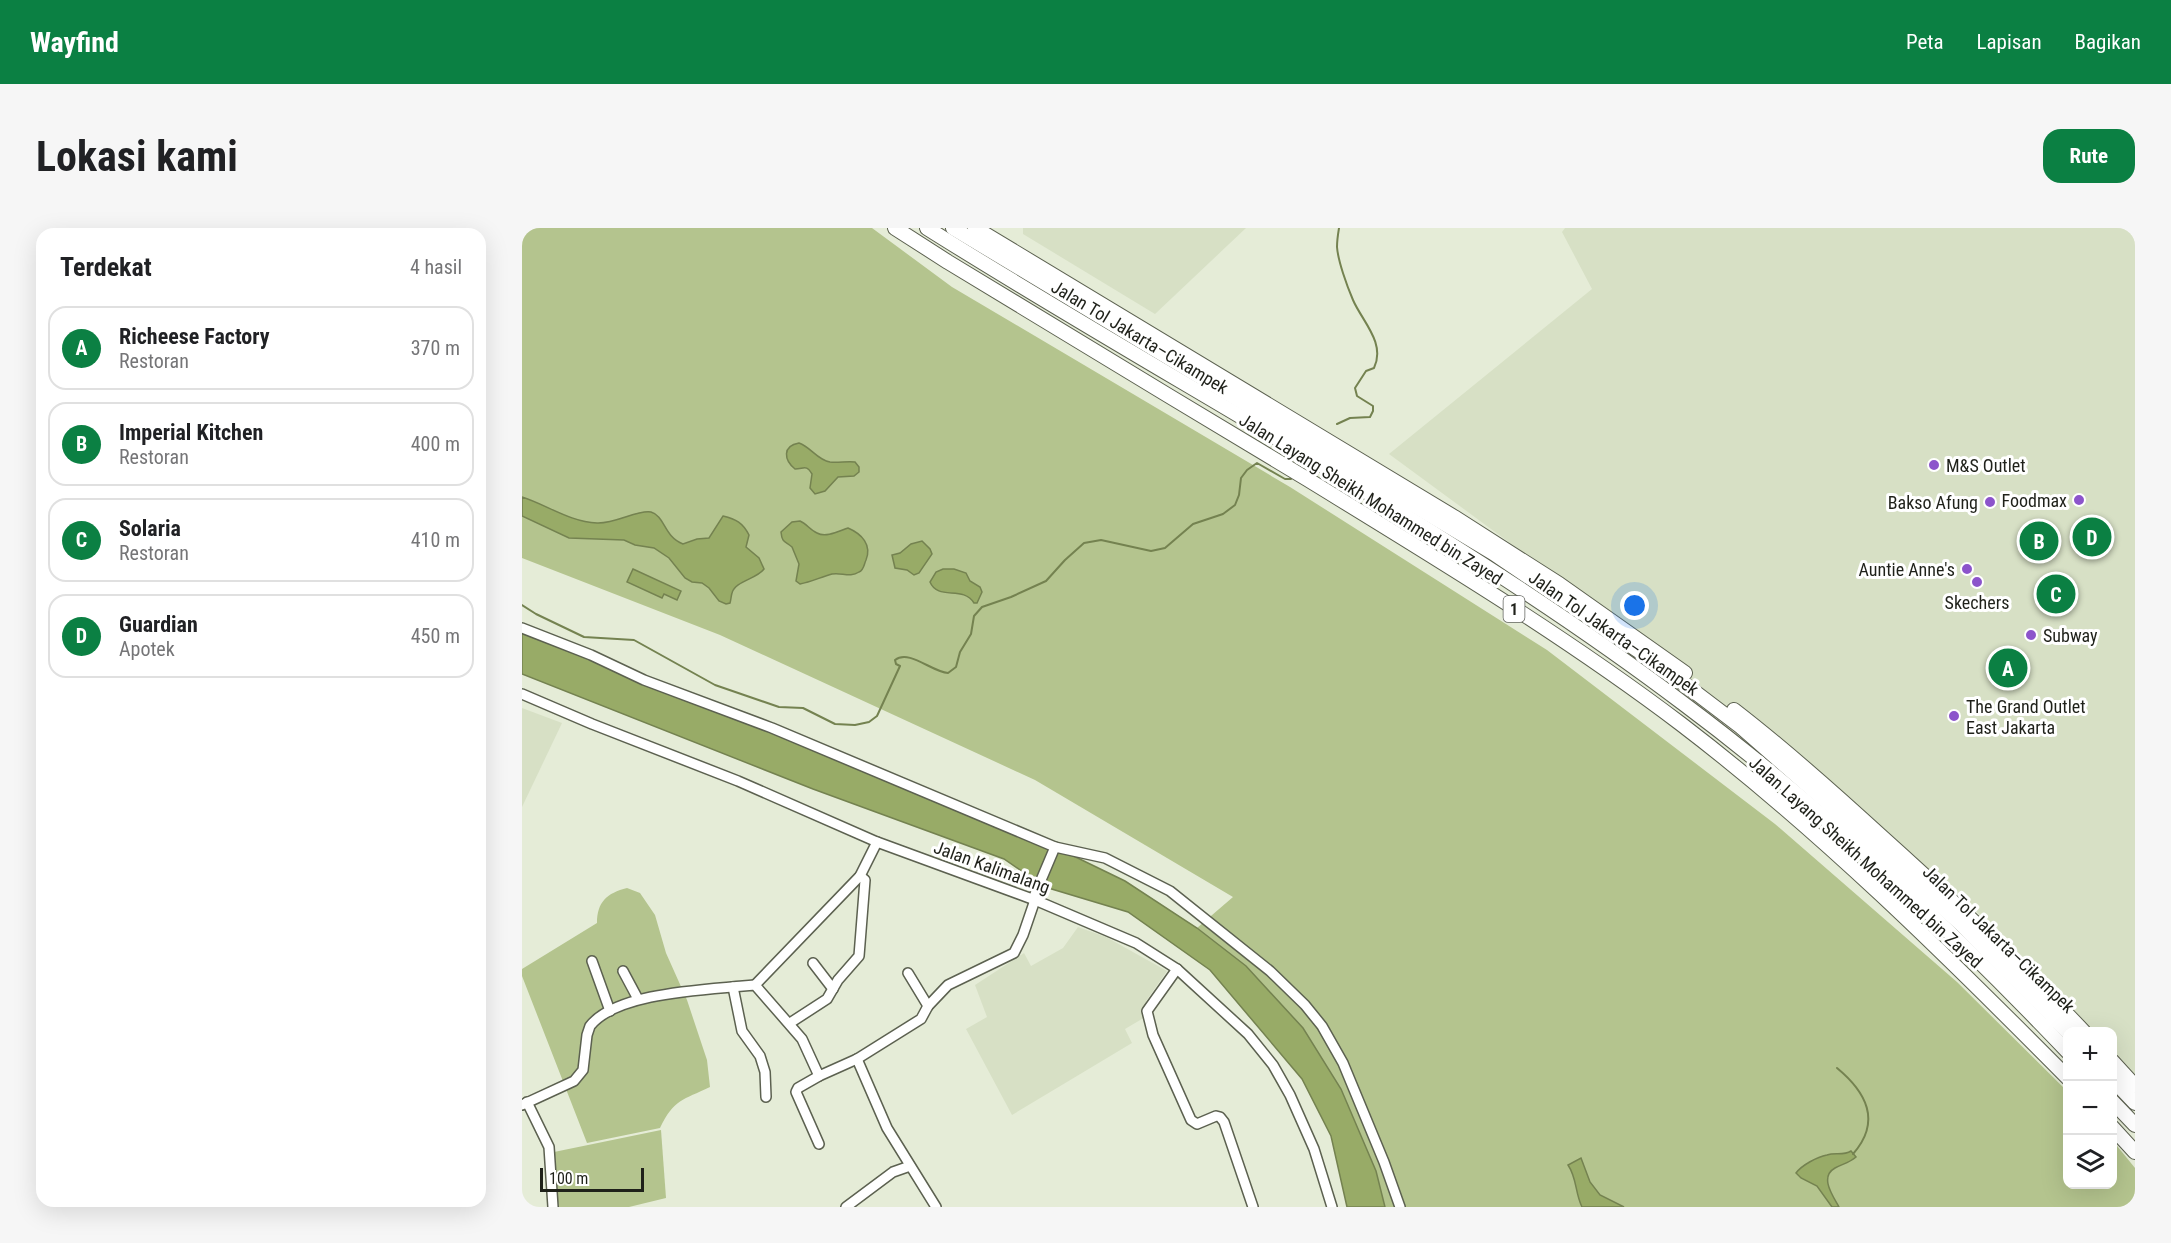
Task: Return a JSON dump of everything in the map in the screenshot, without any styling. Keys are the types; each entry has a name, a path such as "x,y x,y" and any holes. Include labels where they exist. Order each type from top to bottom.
{"highway":[{"name":"Jalan Layang Sheikh Mohammed bin Zayed","path":"895,228 1432,555 1555,636 1681,724 1795,817 1910,921 2063,1074"},
{"name":"Jalan Tol Jakarta–Cikampek","path":"927,228 1017,285 1445,540 1675,697 1750,754 1835,828 1974,957 2063,1048"},
{"name":"Jalan Tol Jakarta–Cikampek","path":"953,228 1493,553 1658,664 1741,727 1861,832 1962,924 2063,1027"},
{"name":"Jalan Layang Sheikh Mohammed bin Zayed","path":"975,228 1454,517 1559,584 1661,654 1759,730 1840,799 1996,943 2079,1027"},
{"path":"2117,1066 2135,1086"},
{"path":"2114,1081 2135,1103"},
{"path":"2117,1106 2135,1125"},
{"path":"2117,1132 2135,1152"}],"street":[{"path":"522,628 591,655 644,680 772,728 1053,849 1104,858 1170,891 1270,971 1305,1005 1322,1026 1343,1063 1400,1207"},
{"name":"Jalan Kalimalang","path":"522,694 738,781 877,842 1035,897 1136,943 1177,969 1248,1034 1273,1065 1290,1095 1314,1149 1332,1207"},
{"path":"553,1207 549,1147 524,1104 574,1081 581,1075 590,1026 594,1020 638,999 755,985 860,876 877,842"},
{"path":"819,1144 796,1092 798,1088 857,1059 921,1019 927,1006 948,985 1014,953 1023,935 1053,849"},
{"path":"790,1023 826,999 859,956 865,880 860,876"},
{"path":"592,961 610,1011"},
{"path":"813,963 832,989"},
{"path":"1177,969 1147,1011 1153,1035 1191,1120 1197,1124 1216,1116 1224,1122 1253,1207"},
{"path":"623,971 638,999"},
{"path":"908,973 927,1006"},
{"path":"755,985 802,1039 819,1076"},
{"path":"733,987 742,1031 760,1056 765,1072 766,1096"},
{"path":"857,1059 888,1128 936,1207"},
{"path":"846,1207 893,1172 910,1166"}],"shaded area":[{"path":"522,228 872,228 952,287 1290,487 1547,650 1775,824 1957,982 2063,1087 2063,1189 2117,1189 2117,1146 2135,1168 2135,1207 1385,1207 1376,1171 1246,966 1197,928 1233,897 1035,780 720,635 522,558"},
{"path":"1023,228 1246,228 1155,314 1023,234"},
{"path":"1565,228 2135,228 2135,1081 2117,1061 2117,1027 2085,1027 1977,912 1866,819 1623,626 1389,454 1592,289 1562,232"},
{"path":"799,443 825,461 855,462 859,467 859,472 854,476 838,477 825,491 815,494 810,488 812,474 810,471 805,468 795,469 787,458 787,450"},
{"path":"522,497 587,522 604,523 651,512 656,514 672,537 683,544 709,538 723,516 728,517 739,522 747,531 749,535 746,547 759,558 764,569 737,586 732,593 730,603 726,604 719,601 702,583 692,582 685,578 669,558 654,548 635,545 624,540 569,538 522,516"},
{"path":"800,521 815,532 824,535 848,528 858,533 868,550 862,570 852,575 832,574 800,584 796,581 799,564 792,547 783,540 781,532 792,522"},
{"path":"922,541 932,554 919,573 914,575 907,570 895,568 892,555 900,553 911,544"},
{"path":"633,569 681,591 677,600 664,594 662,598 627,582"},
{"path":"943,569 954,569 966,573 970,581 980,587 982,592 977,603 964,595 934,588 930,582 936,572"},
{"path":"522,627 1055,847 1125,881 1197,928 1246,966 1303,1028 1341,1089 1376,1171 1385,1207 1347,1207 1331,1136 1302,1079 1210,970 1128,912 1045,887 1004,859 813,789 522,674"},
{"path":"522,708 562,723 522,807"},
{"path":"627,888 640,893 655,915 666,953 687,1000 707,1060 710,1087 680,1101 670,1111 660,1128 587,1143 522,976 522,969 597,923 599,909 604,900"},
{"path":"1078,927 1106,937 1167,971 1146,1001 1152,1013 1125,1029 1132,1043 1012,1115 966,1029 987,1017 975,985 1024,953 1031,966 1063,948"},
{"path":"661,1130 666,1198 629,1207 559,1207 555,1187 554,1152"},
{"path":"1851,1151 1856,1157 1835,1168 1828,1176 1829,1187 1839,1207 1832,1207 1817,1186 1796,1173 1806,1164 1819,1158"},
{"path":"1581,1158 1590,1182 1600,1195 1624,1207 1582,1207 1568,1165"}],"waterway":[{"path":"1337,424 1350,418 1370,417 1373,406 1357,396 1355,388 1366,371 1374,368 1377,359 1375,341 1353,300 1343,274 1337,247 1339,228"},
{"path":"522,605 584,637 634,640 715,685 779,707 803,708 835,724 855,725 869,722 877,716 900,666 895,660 907,657 948,673 956,667 960,652 971,634 974,616 982,607 1046,581 1084,543 1101,540 1151,551 1165,548 1193,524 1223,514 1235,505 1241,478 1257,463 1285,479 1291,479"},
{"path":"1837,1068 1856,1087 1867,1108 1867,1130 1853,1154"}],"place":[{"name":"M&S Outlet","path":"1934,465"},
{"name":"Foodmax","path":"2079,500"},
{"name":"Bakso Afung","path":"1990,502"},
{"name":"Guardian","path":"2092,537"},
{"name":"Imperial Kitchen","path":"2039,541"},
{"name":"Auntie Anne's","path":"1967,569"},
{"name":"Skechers","path":"1977,582"},
{"name":"Solaria","path":"2056,594"},
{"name":"Subway","path":"2031,635"},
{"name":"Richeese Factory","path":"2008,668"},
{"name":"The Grand Outlet East Jakarta","path":"1954,716"}]}
